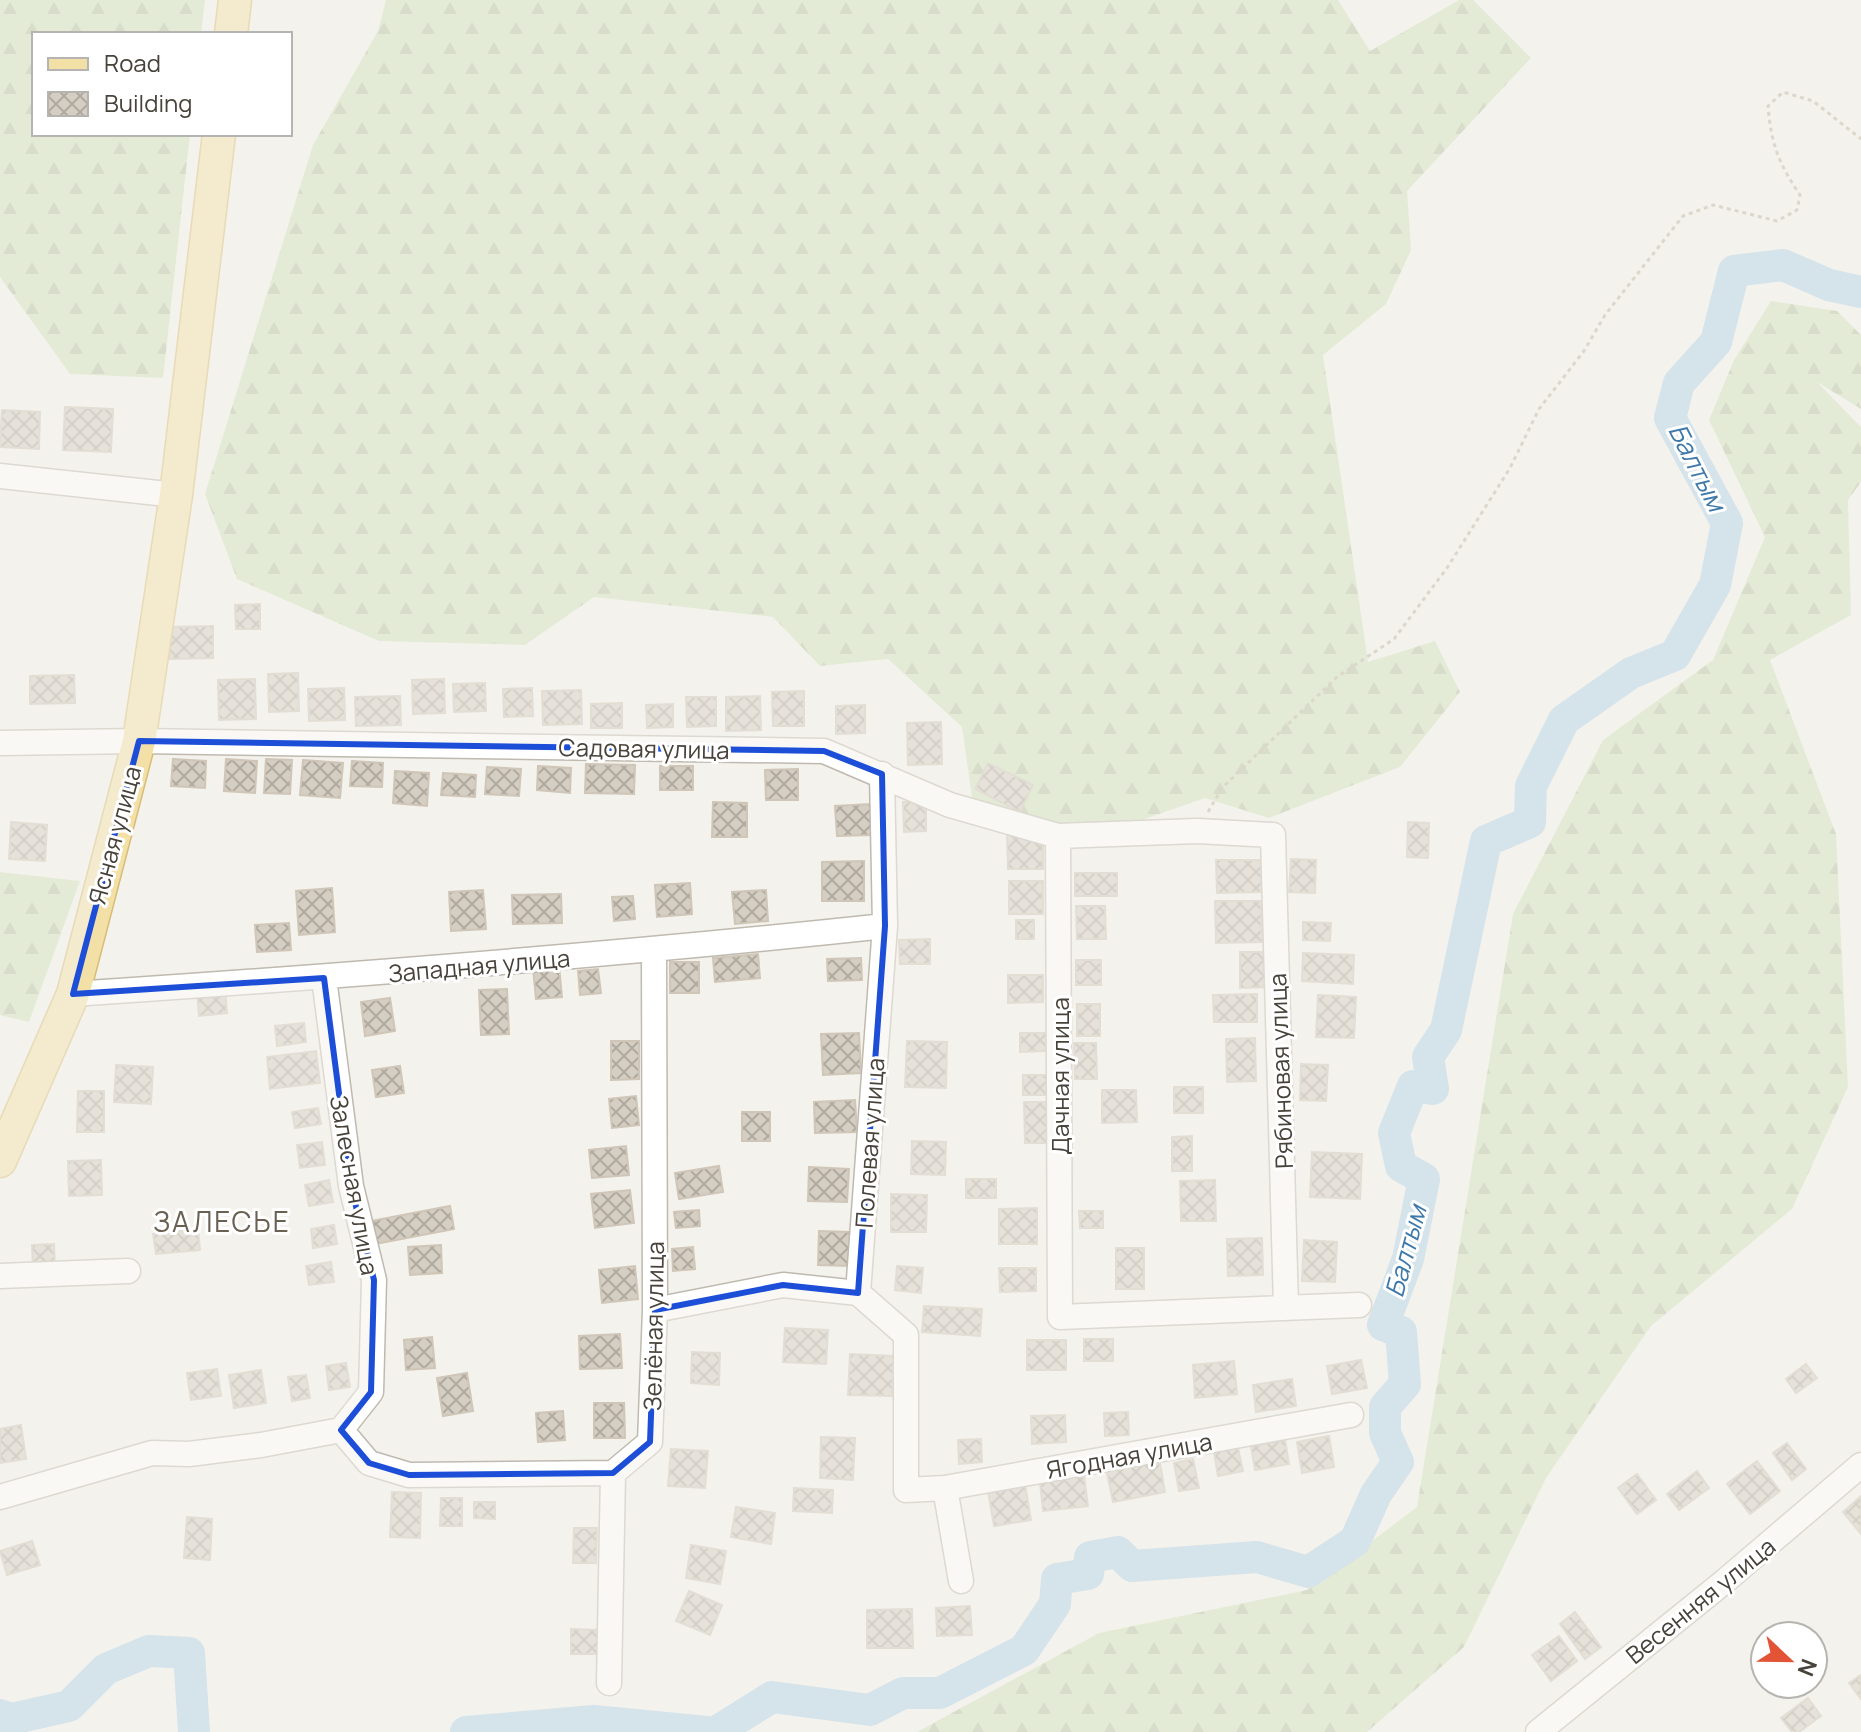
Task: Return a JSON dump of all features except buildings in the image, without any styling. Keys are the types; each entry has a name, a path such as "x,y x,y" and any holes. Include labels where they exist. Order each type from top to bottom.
{"main road":[{"path":"231,32 235,0"},
{"name":"Ясная улица","path":"0,1161 73,994 139,741 176,495 219,136"}],"street":[{"path":"0,476 176,495"},
{"name":"Садовая улица","path":"0,743 139,741 824,751 950,805 1058,836 1197,831 1273,835"},
{"name":"Полевая улица","path":"858,1293 885,926 882,774"},
{"name":"Рябиновая улица","path":"1273,835 1286,1308"},
{"name":"Дачная улица","path":"1058,836 1060,1317 1286,1308"},
{"name":"Западная улица","path":"73,994 324,978 654,951 885,926"},
{"name":"Зелёная улица","path":"613,1473 650,1442 655,1310 654,951"},
{"name":"Залесная улица","path":"324,978 351,1186 374,1280 371,1392 341,1430"},
{"path":"0,1276 128,1271"},
{"path":"655,1310 783,1285 858,1293"},
{"name":"Ягодная улица","path":"858,1293 906,1335 906,1490 945,1488 1351,1415"},
{"path":"1286,1308 1359,1305"},
{"path":"0,1497 152,1453 189,1454 341,1430 369,1463 409,1475 613,1473 609,1683"},
{"name":"Весенняя улица","path":"1538,1732 1725,1581 1861,1465"},
{"path":"945,1488 961,1581"}],"path":[{"path":"1197,831 1222,788 1337,677 1394,639 1447,568 1510,468 1539,409 1584,351 1605,315 1683,216 1713,205 1777,221 1797,210 1800,195 1782,168 1770,130 1768,106 1783,92 1813,101 1861,139"}],"highlighted area":[{"path":"139,741 824,751 882,774 885,926 858,1293 783,1285 655,1310 650,1442 613,1473 409,1475 369,1463 341,1430 371,1392 374,1280 351,1186 324,978 73,994"}],"green space":[{"path":"0,0 205,0 201,32 32,32 32,136 190,136 163,378 70,374 0,277"},
{"path":"386,0 1338,0 1370,51 1459,0 1473,0 1531,58 1407,191 1411,250 1386,304 1323,355 1368,662 1435,641 1460,692 1400,767 1269,818 1205,798 1084,840 974,811 962,727 888,659 820,666 773,617 594,597 525,645 379,641 237,579 205,494 313,145 378,31"},
{"path":"1771,301 1837,311 1861,335 1861,409 1817,382 1861,427 1861,482 1848,500 1851,615 1770,660 1836,834 1848,1087 1792,1209 1651,1326 1546,1478 1464,1647 1367,1732 917,1732 1099,1633 1307,1590 1417,1507 1513,914 1603,740 1713,660 1765,537 1709,420 1734,360"},
{"path":"0,872 80,881 29,1022 0,1015"}],"waterway":[{"name":"Балтым","path":"716,1732 772,1697 870,1710 903,1693 940,1693 1024,1650 1055,1604 1057,1579 1088,1574 1090,1557 1118,1552 1132,1566 1257,1557 1308,1572 1355,1541 1376,1494 1398,1462 1385,1433 1385,1407 1405,1384 1401,1332 1383,1325 1408,1259 1424,1179 1401,1166 1394,1133 1413,1086 1433,1089 1428,1057 1446,1030 1486,841 1530,822 1531,786 1564,720 1631,673 1675,655 1715,585 1727,523 1670,418 1679,383 1716,342 1734,271 1783,265 1829,285 1861,292"},
{"name":"Балтым","path":"0,1715 11,1719 69,1706 106,1669 149,1651 189,1653 194,1732"},
{"name":"Балтым","path":"466,1732 594,1721 707,1732"}],"district":[{"name":"ЗАЛЕСЬЕ","path":"222,1221"}]}
